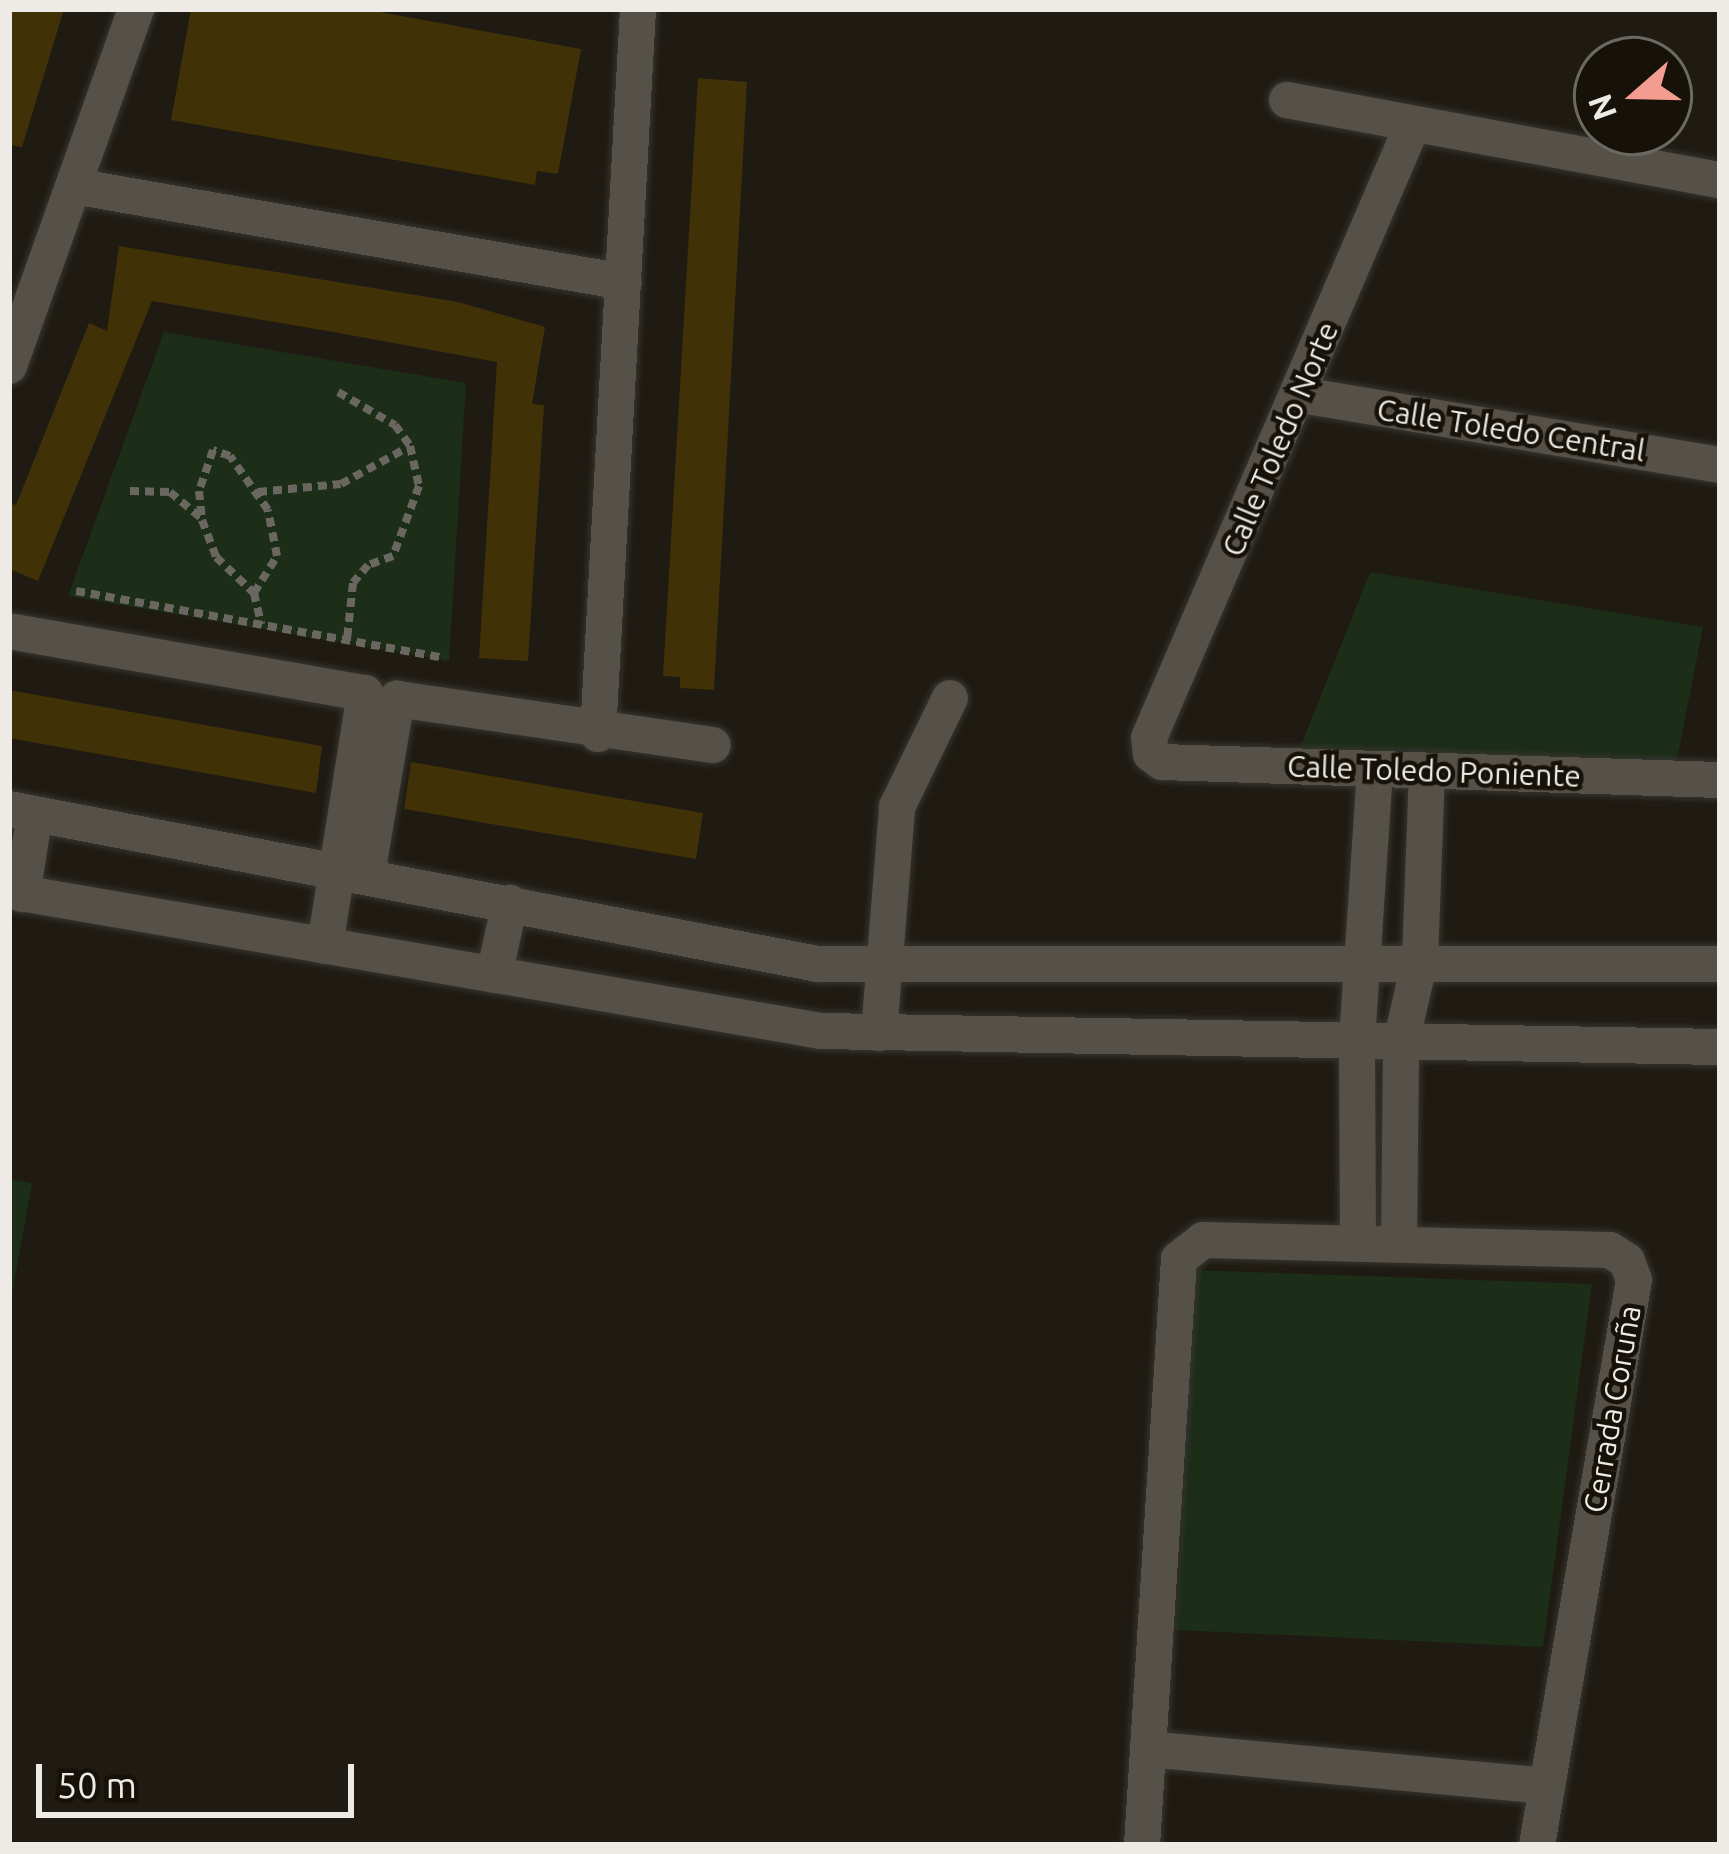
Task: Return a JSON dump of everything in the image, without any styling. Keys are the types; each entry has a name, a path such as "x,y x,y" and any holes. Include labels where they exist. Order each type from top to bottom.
{"street":[{"path":"9,366 79,187 136,9"},
{"path":"598,734 638,9"},
{"path":"1287,100 1720,180"},
{"name":"Calle Toledo Norte","path":"1151,754 1149,738 1301,395 1413,124"},
{"path":"79,187 624,281"},
{"name":"Calle Toledo Central","path":"1301,395 1720,465"},
{"path":"9,631 365,693 352,872"},
{"path":"879,1033 897,807 950,698"},
{"path":"325,946 352,872 397,699 598,734 713,745"},
{"name":"Calle Toledo Poniente","path":"1151,754 1162,762 1720,780"},
{"path":"1358,1241 1358,1041 1368,961 1375,770"},
{"path":"1399,1243 1401,1042 1420,961 1427,771"},
{"path":"1720,964 1368,961 882,968 818,964 22,812 16,892 781,1025 879,1033 1720,1047"},
{"path":"494,975 510,903"},
{"name":"Cerrada Coruña","path":"1142,1845 1179,1259 1203,1240 1610,1250 1628,1261 1634,1280 1537,1845"},
{"path":"1148,1749 1547,1786"}],"path":[{"path":"338,392 373,408 410,446 419,486 393,556 368,565 353,583 347,640"},
{"path":"258,492 341,484 410,446"},
{"path":"254,593 277,556 258,492 218,447 199,491 202,520 216,557 254,593 261,624"},
{"path":"130,490 170,492 202,520"},
{"path":"76,591 445,658"}],"green space":[{"path":"164,332 466,383 449,661 68,596"},
{"path":"1370,572 1703,627 1676,764 1298,753"},
{"path":"9,1179 32,1183 9,1311"},
{"path":"1195,1270 1592,1284 1543,1647 1176,1630"}],"building":[{"path":"9,9 64,9 22,147 9,145"},
{"path":"191,9 364,9 581,49 558,174 537,171 535,185 171,120"},
{"path":"698,78 747,82 714,690 680,688 680,677 663,676"},
{"path":"119,246 458,302 545,327 532,404 544,405 528,661 479,658 497,362 328,331 152,301 38,581 9,569 9,503 16,505 89,323 107,331"},
{"path":"9,690 322,746 316,793 9,738"},
{"path":"411,762 703,813 696,859 404,809"}]}
